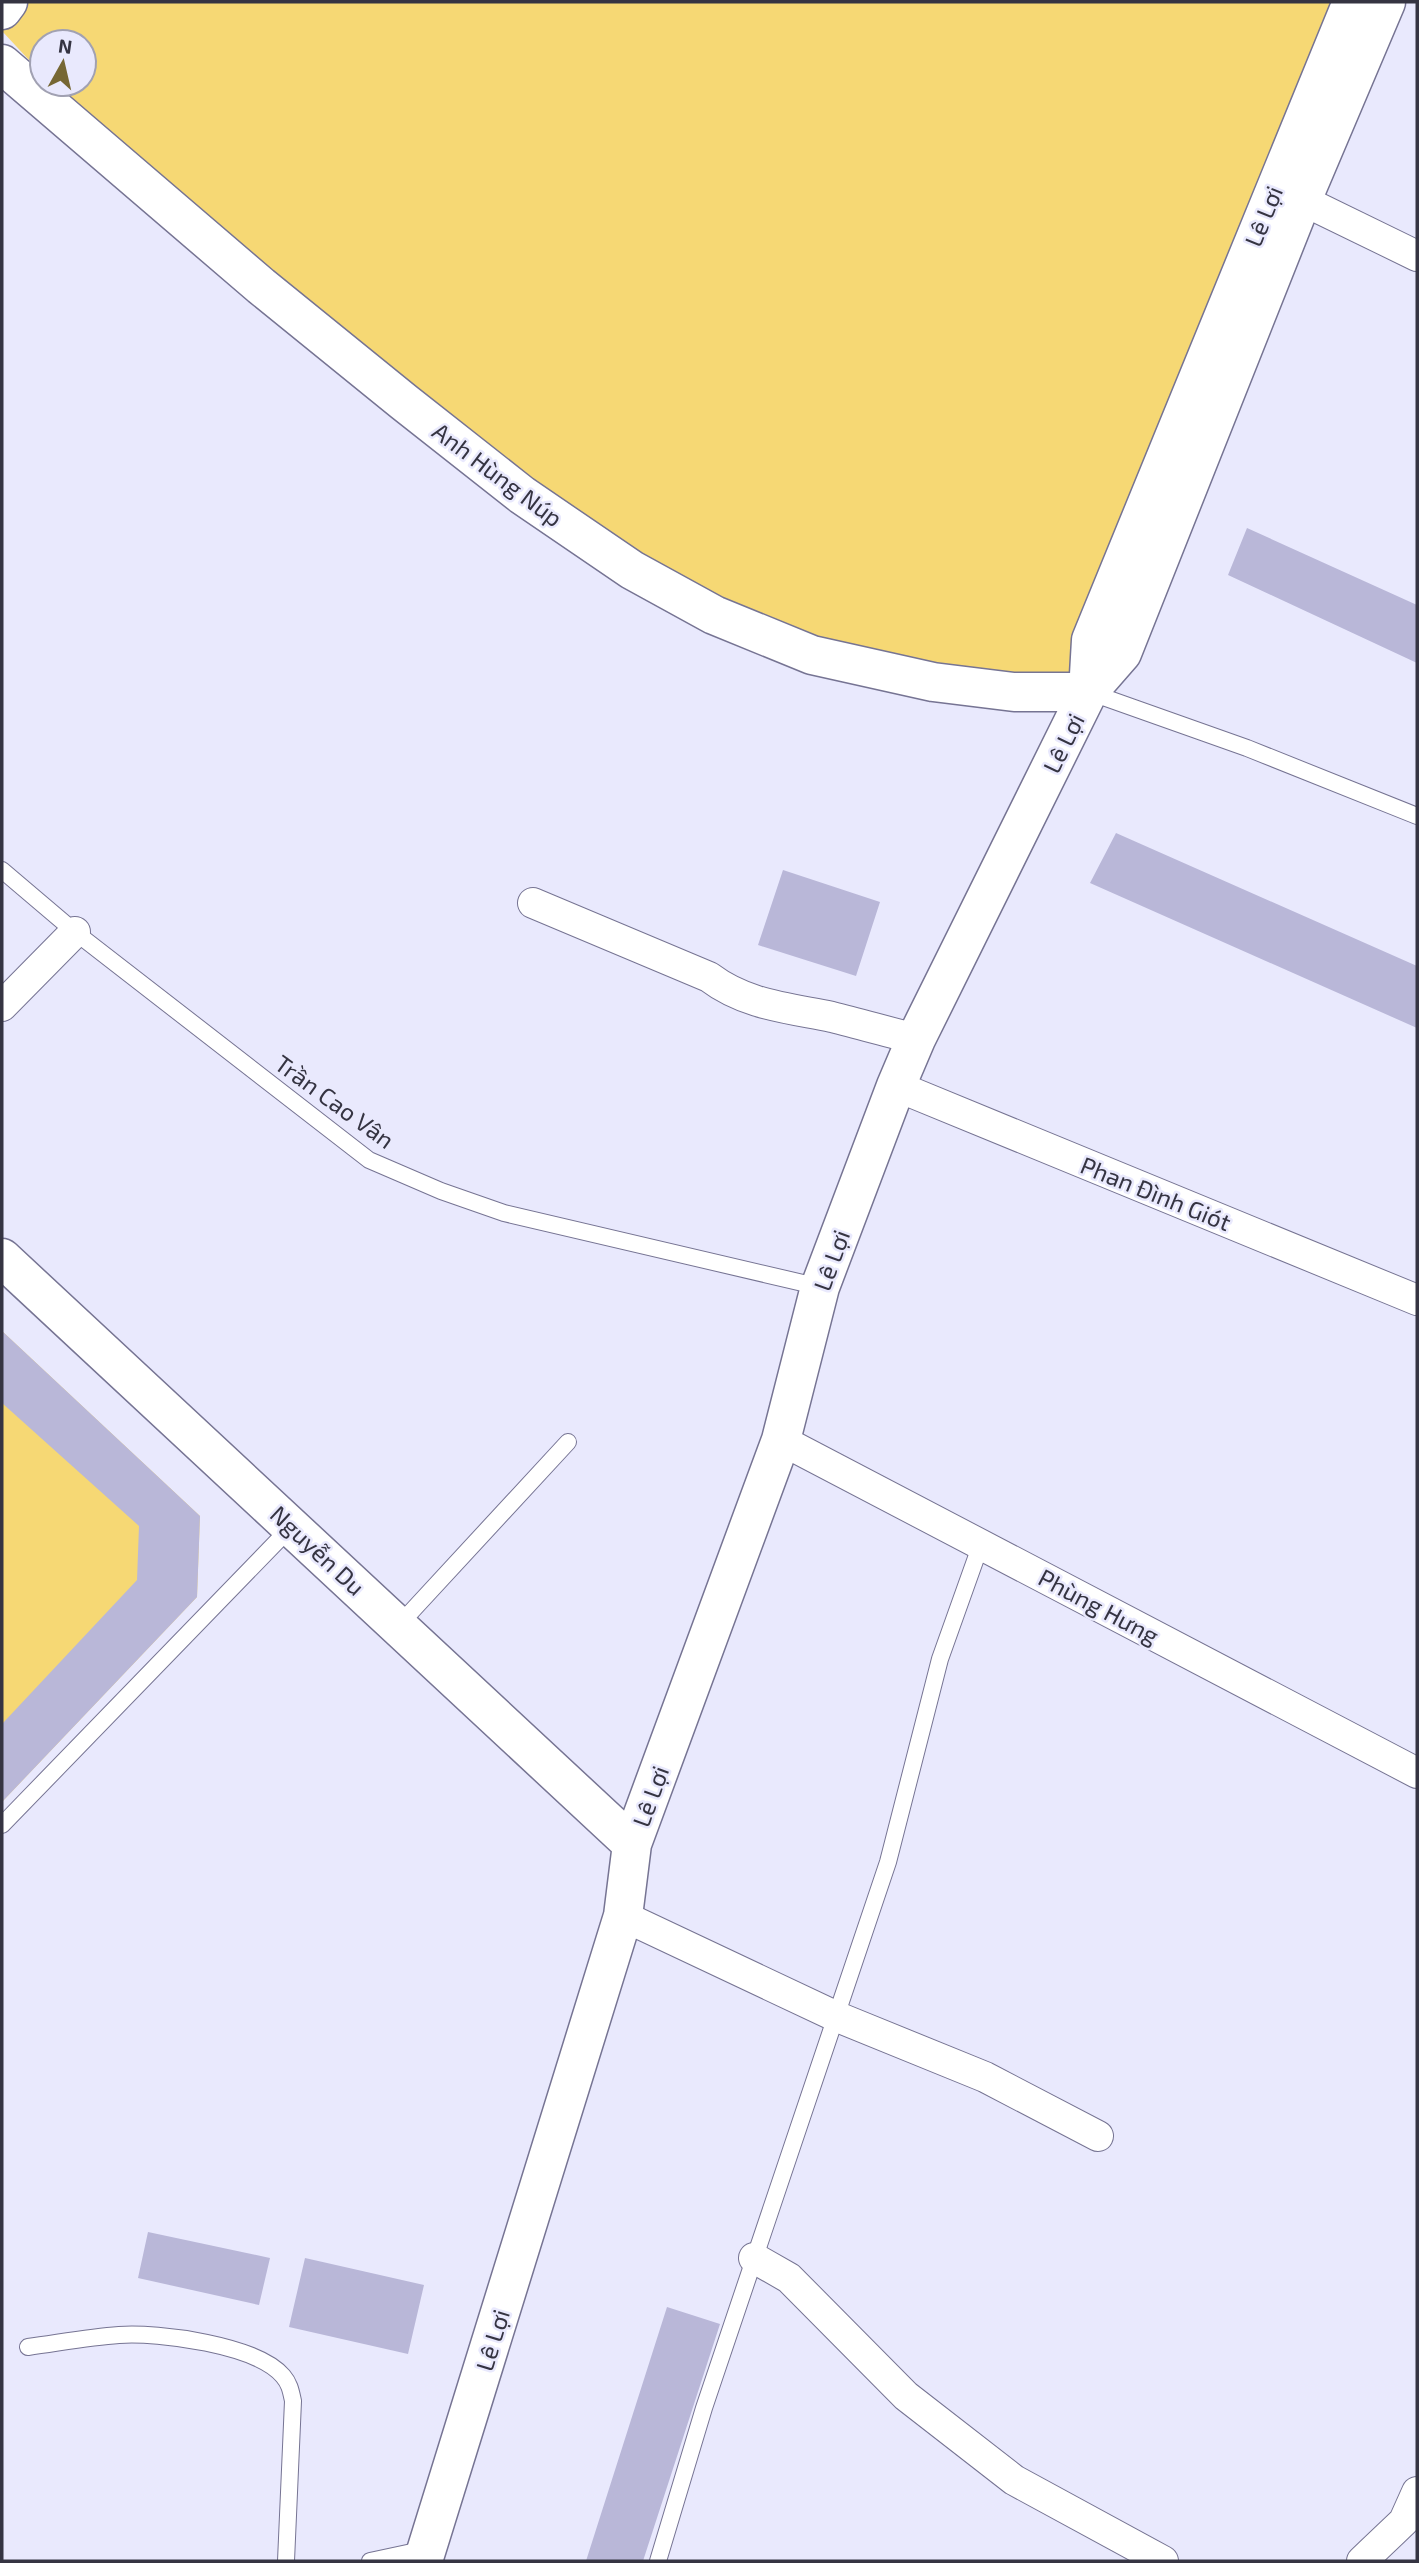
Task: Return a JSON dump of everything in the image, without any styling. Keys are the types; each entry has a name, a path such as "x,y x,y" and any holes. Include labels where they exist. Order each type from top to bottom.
{"street":[{"path":"2,10 8,2"},
{"name":"Lê Lợi","path":"426,2555 623,1916 632,1844 781,1440 820,1287 916,1039 1088,692 1091,640 1352,2"},
{"path":"1088,692 1122,653 1302,200 1386,2"},
{"name":"Anh Hùng Núp","path":"2,64 261,286 404,402 522,495 632,570 714,615 812,655 933,682 1014,692 1088,692"},
{"path":"1302,200 1417,256"},
{"path":"533,903 709,977 735,994 777,1007 830,1017 916,1039"},
{"path":"2,1006 75,932"},
{"name":"Phan Đình Giót","path":"896,1086 1417,1300"},
{"name":"Nguyễn Du","path":"2,1258 632,1844"},
{"name":"Phùng Hưng","path":"781,1440 1417,1773"},
{"path":"623,1916 835,2016 985,2077 1098,2136"},
{"path":"754,2258 789,2278 906,2396 1014,2480 1163,2561"},
{"path":"1362,2561 1404,2521 1417,2492"}],"lane":[{"path":"1088,692 1247,748 1417,816"},
{"name":"Trần Cao Vân","path":"2,870 75,932 369,1160 440,1191 504,1213 820,1287"},
{"path":"398,1626 568,1443"},
{"path":"2,1825 292,1526"},
{"path":"658,2561 704,2408 888,1861 940,1659 981,1544"},
{"path":"28,2347 121,2335 193,2339 250,2355 282,2374 290,2386 293,2401 286,2561"},
{"path":"370,2561 426,2555"}],"shaded area":[{"path":"11,2 1353,2 1088,692 933,682 714,615 167,206 65,98 98,98 98,28 28,28 28,59 2,31 2,11"},
{"path":"2,1331 200,1516 197,1597 2,1802"}],"building":[{"path":"1247,528 1417,605 1417,663 1228,575"},
{"path":"1116,833 1417,966 1417,1028 1090,883"},
{"path":"783,870 880,902 856,976 758,945"},
{"path":"2,1331 200,1516 197,1597 2,1802 2,1724 137,1580 139,1526 2,1403"},
{"path":"148,2232 270,2258 259,2305 138,2278"},
{"path":"305,2258 424,2285 408,2354 289,2327"},
{"path":"667,2307 720,2324 643,2561 586,2561"}]}
